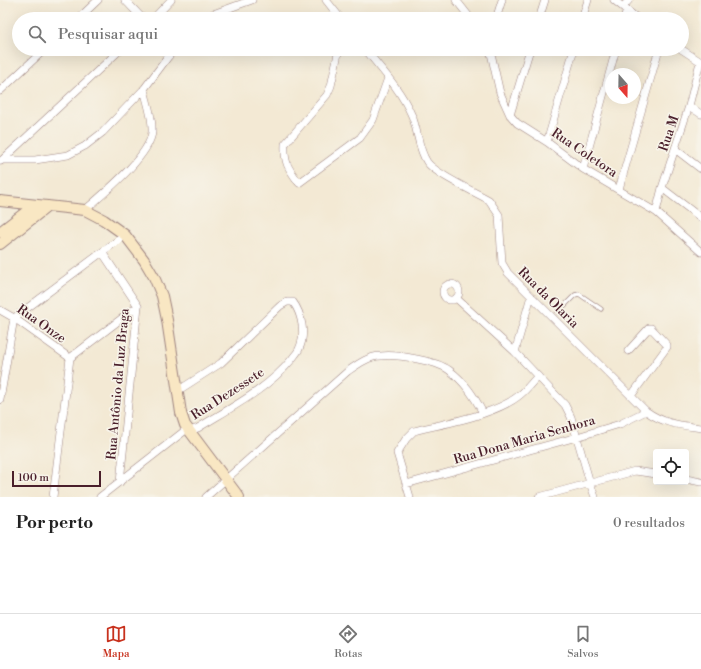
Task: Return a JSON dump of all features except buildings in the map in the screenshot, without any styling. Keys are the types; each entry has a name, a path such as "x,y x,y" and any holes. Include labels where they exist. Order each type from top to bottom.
{"street":[{"path":"85,12 98,0"},
{"path":"125,0 136,12"},
{"path":"160,12 171,0"},
{"path":"219,12 252,0"},
{"path":"326,0 335,12"},
{"path":"457,0 465,12"},
{"path":"498,12 502,0"},
{"path":"541,12 545,0"},
{"path":"584,12 588,0"},
{"path":"614,0 629,12"},
{"path":"625,12 629,0"},
{"path":"689,54 701,62"},
{"path":"0,90 37,56"},
{"path":"1,161 114,56"},
{"path":"1,161 35,160 68,154 85,146 103,132 144,89 169,56"},
{"path":"337,56 331,86 326,95 284,144 284,153 287,166 299,183 360,138 372,120 388,78"},
{"name":"Rua da Olaria","path":"371,56 403,96 427,163 444,176 489,200 494,206 499,215 502,264 508,273 531,296 556,315 630,396 646,411 667,423 701,428"},
{"name":"Rua Coletora","path":"492,56 500,93 510,115 517,123 547,142 583,169 656,212 701,252"},
{"path":"510,115 528,56"},
{"path":"547,142 572,56"},
{"path":"583,169 614,56"},
{"path":"619,189 657,56"},
{"name":"Rua M","path":"656,212 662,188 690,106 701,62"},
{"path":"85,210 138,159 146,148 152,133 151,118 144,89"},
{"path":"690,106 701,114"},
{"path":"675,149 701,169"},
{"path":"662,188 701,218"},
{"path":"0,200 85,210 104,220 125,235 144,260 154,277 162,296 179,390 181,414 187,429 238,497"},
{"path":"0,232 35,205"},
{"path":"0,244 48,206"},
{"path":"18,230 22,222 21,215"},
{"path":"0,400 14,318 125,235"},
{"name":"Rua Antônio da Luz Braga","path":"102,252 138,306 120,482"},
{"path":"515,352 531,296"},
{"path":"456,298 515,352 565,405 577,437 595,497"},
{"name":"Rua Dezessete","path":"179,390 221,363 280,306 287,302 293,302 298,308 303,334 299,349 288,363 274,377 255,392 198,428 192,430 187,429"},
{"path":"53,497 70,358 138,306"},
{"name":"Rua Onze","path":"0,310 14,318 70,358"},
{"path":"628,351 649,328 651,328 667,345 630,396"},
{"path":"206,497 348,371 361,362 381,356 411,358 438,364 449,370 472,393 483,413"},
{"path":"410,497 397,453 406,438 414,431 483,413 505,404 520,395 538,376"},
{"name":"Rua Dona Maria Senhora","path":"406,484 620,424 646,411"},
{"path":"100,497 187,429"},
{"path":"539,497 635,471 653,474"},
{"path":"689,480 701,482"}],"lane":[{"path":"556,315 579,294 601,309"}]}
